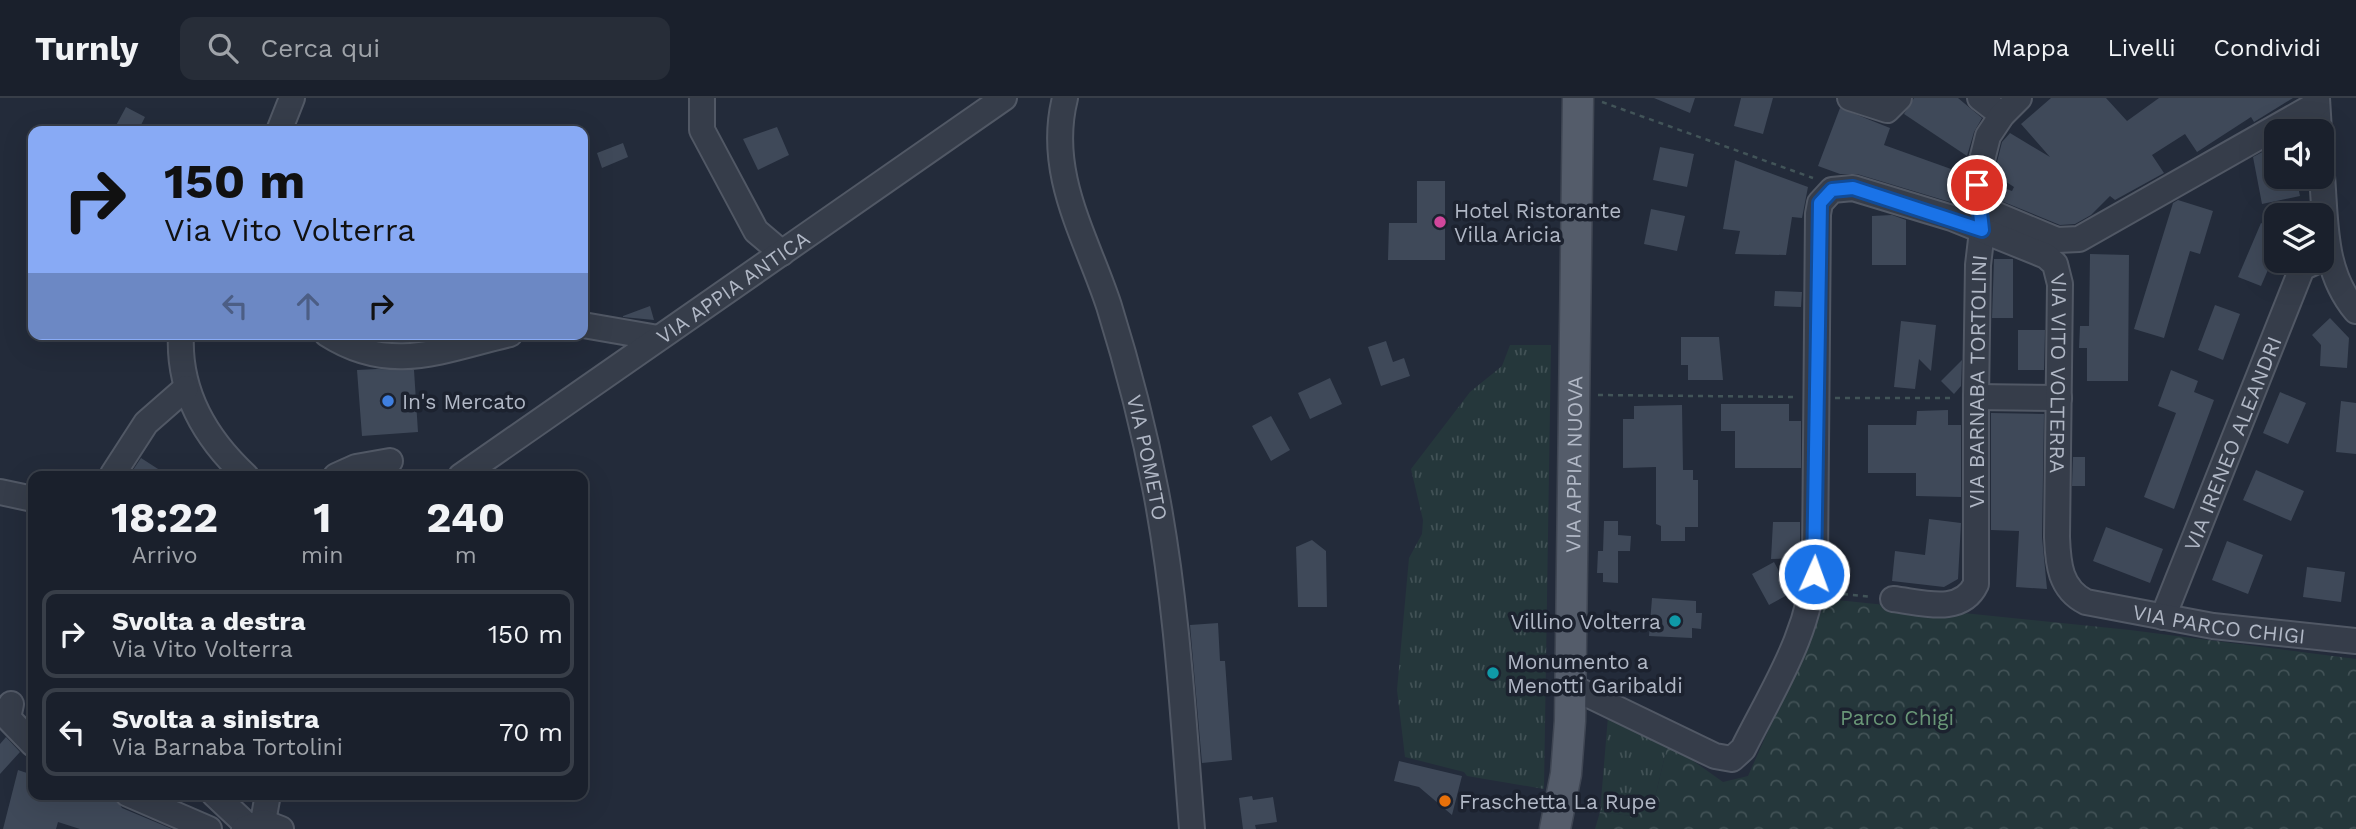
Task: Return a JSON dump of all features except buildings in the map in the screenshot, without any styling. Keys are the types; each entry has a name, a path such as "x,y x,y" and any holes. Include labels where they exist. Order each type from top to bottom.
{"main road":[{"name":"VIA APPIA NUOVA","path":"1555,829 1566,774 1570,686 1577,98"}],"street":[{"path":"281,126 292,98"},
{"path":"702,98 702,130 756,230 782,253"},
{"name":"VIA APPIA ANTICA","path":"468,471 1004,98"},
{"name":"VIA POMETO","path":"1065,98 1059,130 1062,179 1120,343 1163,530 1175,626 1192,829"},
{"path":"1850,98 1887,110 1899,98"},
{"path":"1980,98 2011,106"},
{"path":"1980,219 2063,240 2079,239 2317,101 2318,119"},
{"name":"VIA BARNABA TORTOLINI","path":"1893,599 1956,604 1968,596 1976,584 1976,397 1982,155 2011,106"},
{"path":"1570,686 1715,756 1732,759 1743,749 1795,650 1811,599 1815,561 1818,214 1824,197 1840,187"},
{"name":"VIA VITO VOLTERRA","path":"1840,187 1980,219 2046,256 2055,264 2059,274 2058,553 2069,591 2086,603"},
{"name":"VIA IRENEO ALEANDRI","path":"2163,617 2312,273"},
{"path":"2346,279 2356,310"},
{"path":"588,325 658,338"},
{"path":"182,340 186,388 212,437 242,471"},
{"path":"337,340 354,350 384,358 428,354 485,340"},
{"path":"115,471 146,423 186,388"},
{"path":"1976,397 2059,398"},
{"path":"347,471 390,461"},
{"path":"0,492 28,498"},
{"name":"VIA PARCO CHIGI","path":"2086,603 2213,626 2356,641"},
{"path":"15,705 8,718 28,739"},
{"path":"142,800 209,829"},
{"path":"224,800 268,827"},
{"path":"268,800 268,827"}],"path":[{"path":"1590,98 1840,187"},
{"path":"1574,395 1804,397"},
{"path":"1843,398 1976,397"},
{"path":"1828,593 1893,599"}],"green space":[{"path":"1510,345 1551,345 1544,789 1467,776 1464,772 1405,757 1397,690 1409,558 1422,534 1423,520 1411,469 1470,392 1502,366"},
{"name":"Parco Chigi","path":"1827,599 2130,630 2356,659 2356,829 1595,829 1600,812 1631,816 1653,806 1668,743 1723,782 1748,776"},
{"path":"1608,717 1668,743 1653,806 1631,816 1600,812"}],"place":[{"name":"Hotel Ristorante Villa Aricia","path":"1440,222"},
{"name":"In's Mercato","path":"388,401"},
{"name":"Villino Volterra","path":"1675,621"},
{"name":"Monumento a Menotti Garibaldi","path":"1493,673"},
{"name":"Fraschetta La Rupe","path":"1445,801"}],"route":[{"path":"1814,574 1820,203 1832,190 1840,187 1853,188 1952,218 1982,230 1977,185"}]}
